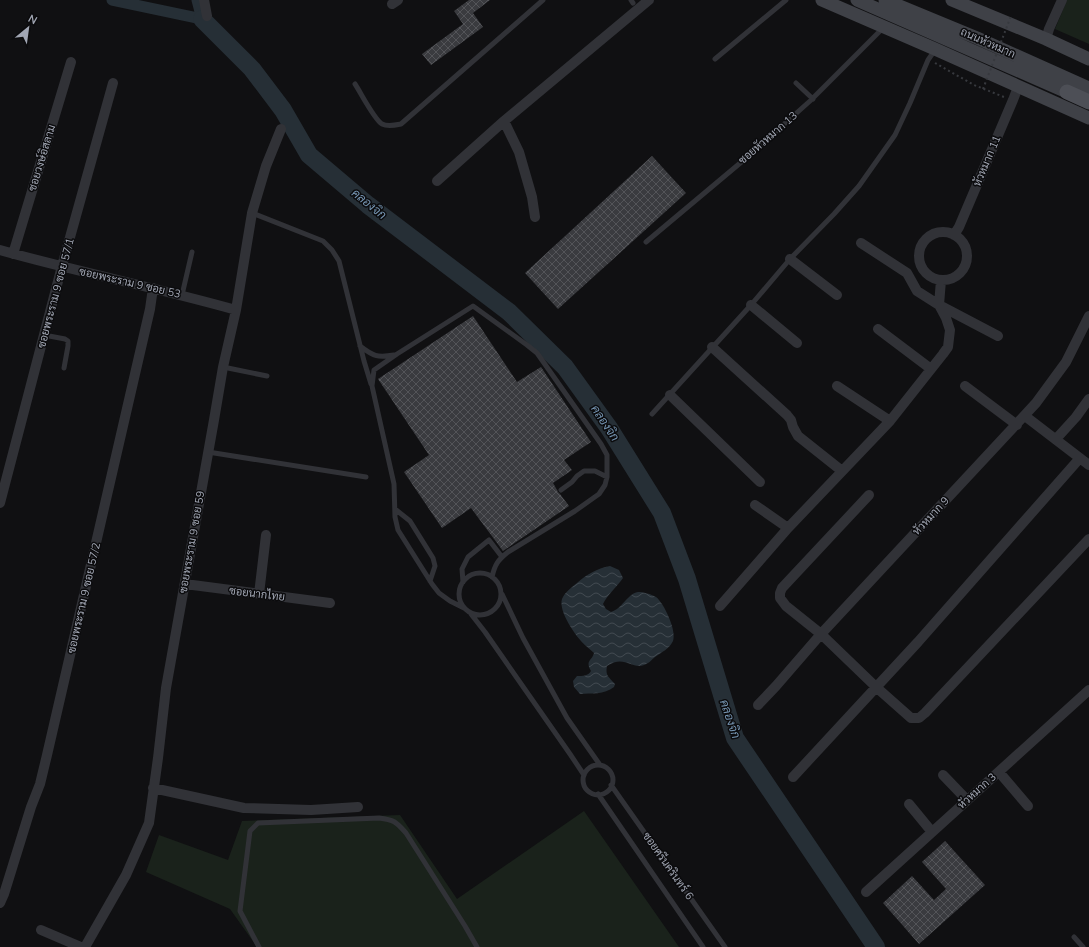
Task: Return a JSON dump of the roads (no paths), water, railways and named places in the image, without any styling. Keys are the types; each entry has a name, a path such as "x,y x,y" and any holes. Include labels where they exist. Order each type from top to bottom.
{"main road":[{"path":"822,0 884,27 932,55 1018,87 1089,118"},
{"path":"857,0 1089,102"},
{"name":"ถนนหัวหมาก","path":"886,0 977,38 1089,88"},
{"path":"952,0 1046,39 1089,60"}],"street":[{"path":"204,0 207,16"},
{"path":"437,182 504,121 649,0"},
{"path":"1046,39 1062,0"},
{"name":"ซอยวงษ์อิสลาม","path":"13,254 71,62"},
{"name":"ซอยพระราม 9 ซอย 57/1","path":"0,503 62,266 113,83"},
{"name":"หัวหมาก 11","path":"954,235 962,220 1018,87"},
{"path":"504,121 519,152 532,197 535,217"},
{"name":"ซอยพระราม 9 ซอย 59","path":"85,947 126,876 149,823 166,688 223,367 236,310 252,213 266,166 281,129"},
{"path":"947,233 954,235 965,247 967,254 966,262 963,270 957,276 950,279 941,280 927,274 922,268 919,254 921,246 932,235 947,233"},
{"path":"861,243 907,273 917,291 939,305 998,336"},
{"name":"ซอยพระราม 9 ซอย 53","path":"0,250 182,295 236,310"},
{"path":"790,259 837,295"},
{"path":"720,606 788,528 890,421 948,347 950,330 939,305 941,280"},
{"name":"ซอยพระราม 9 ซอย 57/2","path":"1,897 40,784 148,316 153,288"},
{"path":"750,305 797,343"},
{"name":"หัวหมาก 9","path":"758,705 821,634 1025,416 1066,362 1089,316"},
{"path":"878,330 931,369"},
{"path":"712,347 787,415 791,420 798,436 842,471"},
{"path":"837,386 890,421"},
{"path":"965,386 1017,425"},
{"path":"670,395 760,482"},
{"path":"1056,439 1076,417 1089,399"},
{"path":"1025,416 1089,464"},
{"path":"793,777 918,642 1080,458"},
{"path":"869,495 782,588 780,598 786,606 821,634 876,687 911,718 919,718 1089,539"},
{"path":"755,505 788,528"},
{"path":"259,594 266,535"},
{"name":"ซอยนากไทย","path":"185,584 330,603"},
{"name":"หัวหมาก 3","path":"866,892 1089,690"},
{"path":"999,772 1028,806"},
{"path":"943,775 968,800"},
{"path":"153,788 244,808 311,810 358,808"},
{"path":"908,804 932,832"},
{"path":"41,930 81,947"}],"lane":[{"path":"355,84 383,125 392,126 402,124 543,0"},
{"path":"716,59 786,0"},
{"name":"ซอยหัวหมาก 13","path":"646,242 745,160 813,99 884,27"},
{"path":"652,414 790,259 859,186 896,135 932,55"},
{"path":"796,83 813,99"},
{"path":"252,213 323,241 332,250 338,262 372,386 394,484 395,517 398,530 439,593 450,601 464,608 471,614 485,632 584,775 588,769 595,765 600,765"},
{"path":"182,295 192,252"},
{"path":"372,386 374,370 473,306 527,345 540,358 601,444 607,455 607,477 605,485 599,494 575,511 508,552 494,567 492,577"},
{"path":"44,334 68,341 64,368"},
{"path":"360,346 378,357 397,354"},
{"path":"223,367 267,376"},
{"path":"208,452 366,477"},
{"path":"561,490 584,471 595,471 607,477"},
{"path":"395,509 410,521 433,558 435,566 430,581"},
{"path":"463,582 462,569 468,557 489,540 502,557"},
{"path":"464,608 458,595 463,582 468,577 473,574 480,573 486,574 497,581 524,638 567,718 600,765"},
{"path":"471,614 485,616 492,613 497,608 502,594"},
{"name":"ซอยศรีนครินทร์ 6","path":"600,765 610,772 612,776 611,785 725,947"},
{"name":"ซอยศรีนครินทร์ 6","path":"584,775 584,785 586,789 594,794 598,794 702,947"},
{"path":"598,794 606,792 611,785"},
{"path":"259,947 240,911 250,831 258,823 379,818 390,819 397,823 406,833 477,947"},
{"path":"1074,937 1083,947"}],"water":[{"path":"610,566 619,570 623,578 603,604 606,609 611,612 615,610 634,593 647,593 654,596 663,605 669,618 674,636 673,641 665,650 649,663 638,666 619,661 607,666 607,674 615,684 610,690 597,693 580,694 574,687 573,681 577,676 590,673 589,663 594,653 581,641 569,624 561,604 562,599 569,590 585,577 597,570"}],"waterway":[{"path":"112,0 202,19 197,0"},
{"name":"คลองจิก","path":"202,19 252,69 283,110 309,155 368,205 509,312 565,367 609,428 662,513 687,579 735,738 876,947"}]}
